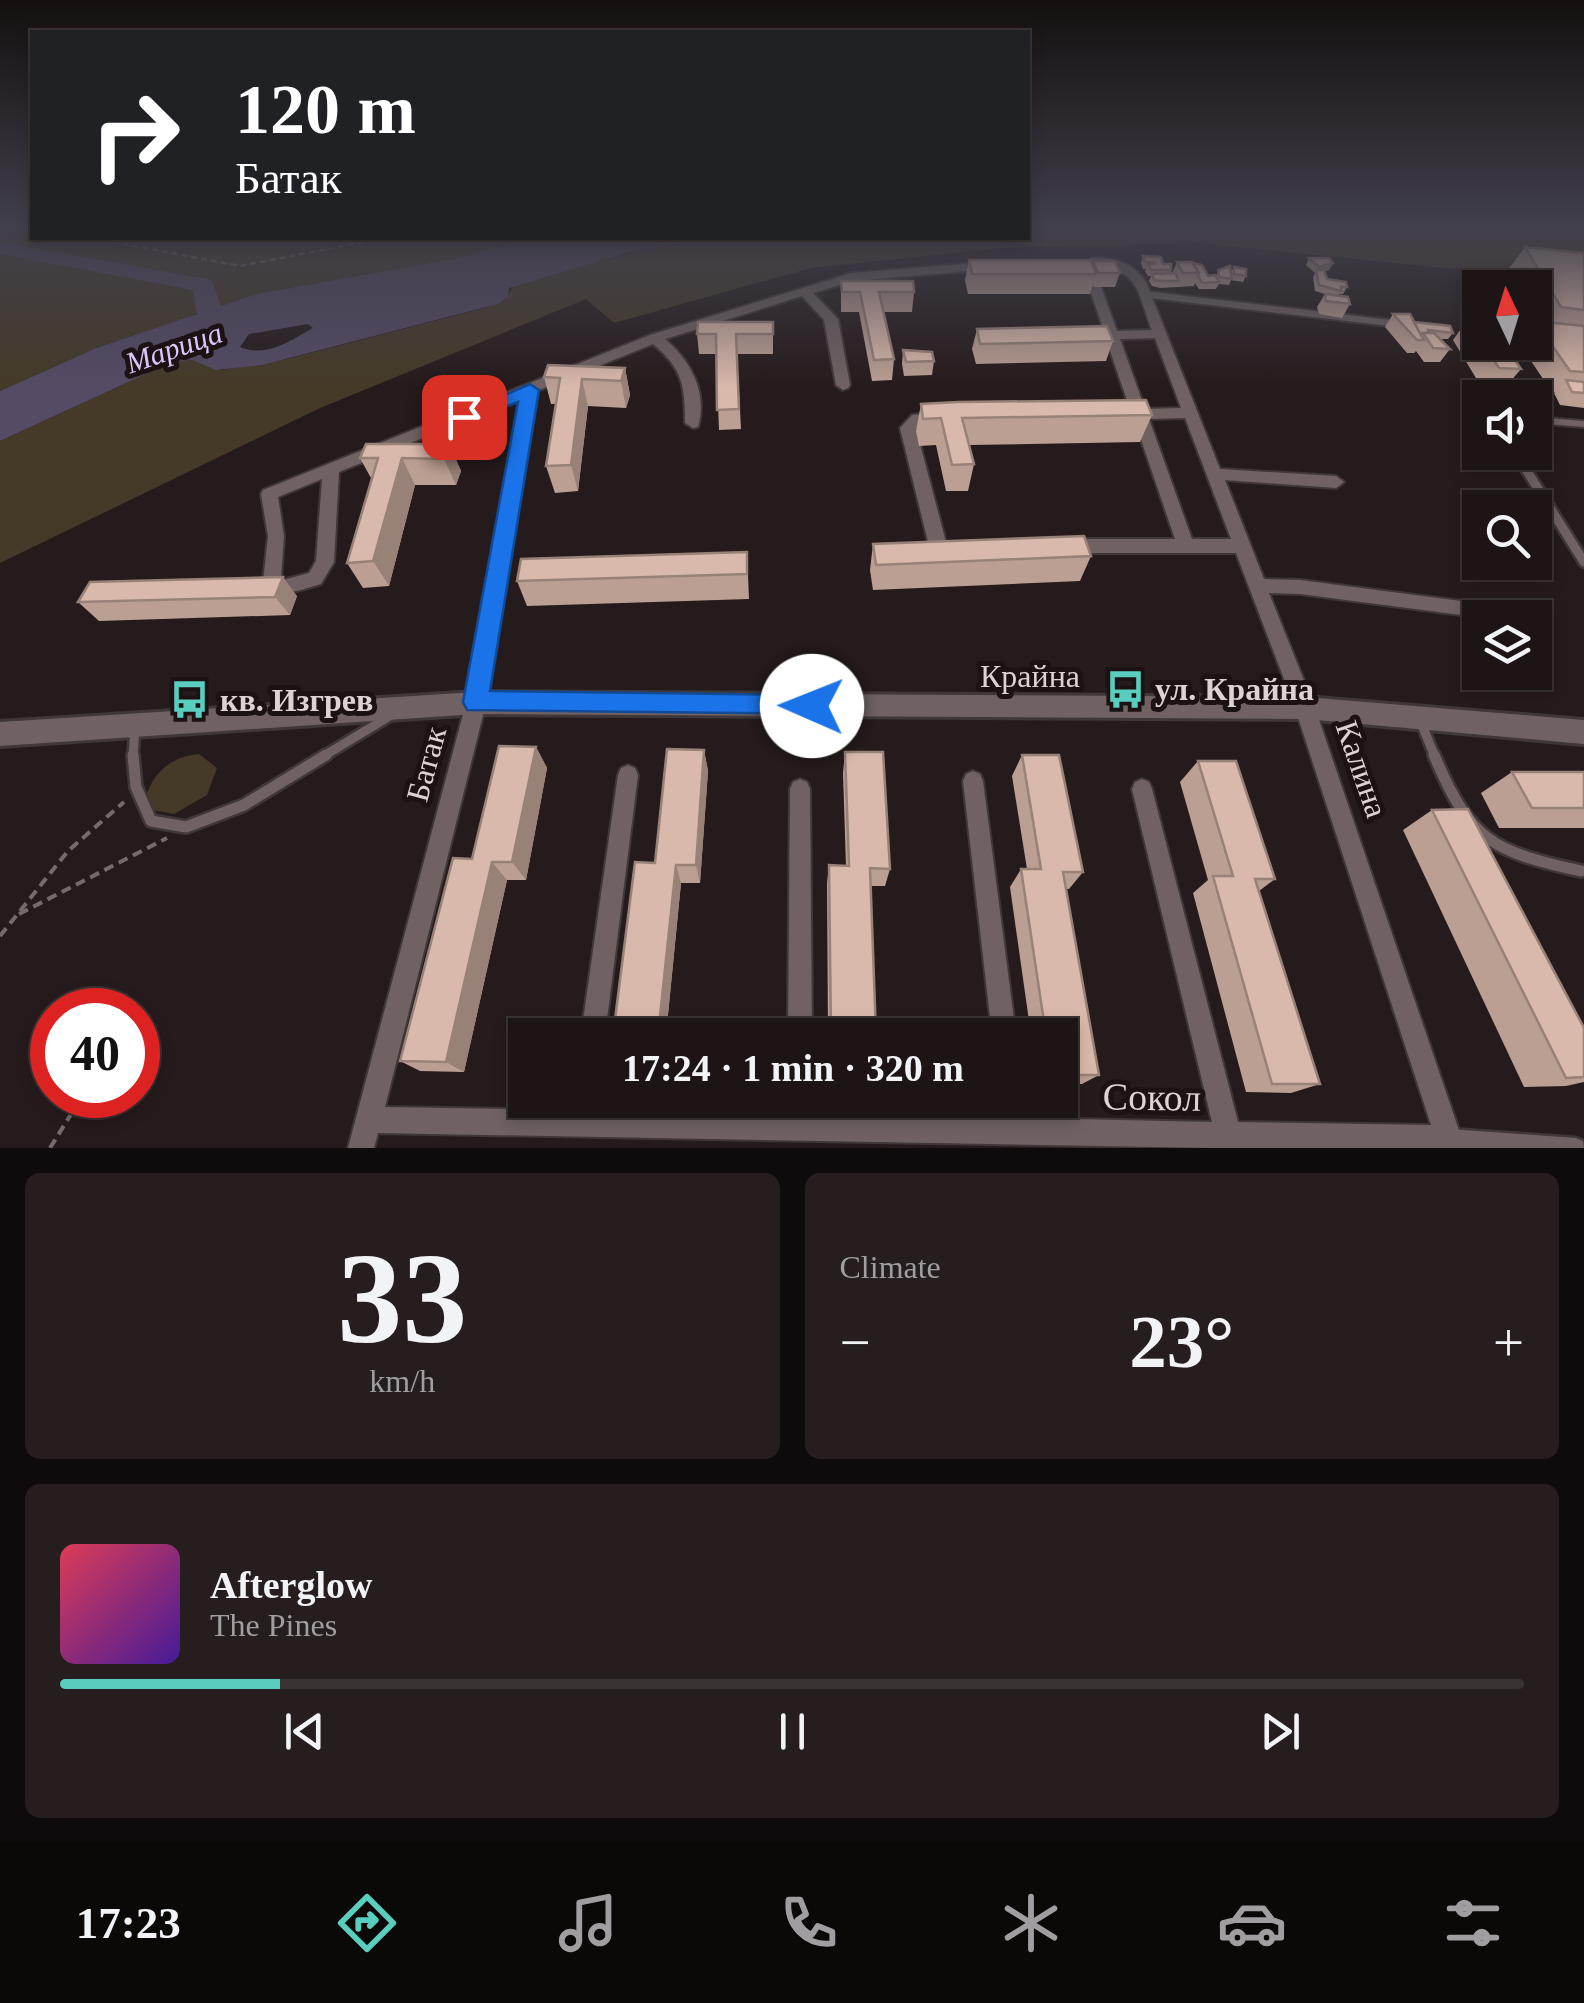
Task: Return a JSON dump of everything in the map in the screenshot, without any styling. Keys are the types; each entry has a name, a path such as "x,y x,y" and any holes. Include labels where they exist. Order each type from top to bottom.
{"street":[{"path":"331,469 325,562 315,579 282,588 262,582 276,536 270,494 331,469 530,390 655,338 842,280"},
{"name":"Калина","path":"1137,280 1305,708 1451,1144"},
{"path":"1095,287 1186,546"},
{"path":"804,290 831,319 843,386"},
{"path":"1093,335 1158,334"},
{"path":"655,338 680,358 693,383 693,423"},
{"name":"Батак","path":"362,1148 508,572 530,390"},
{"path":"1120,414 1188,413"},
{"path":"939,546 908,428 926,418 965,417"},
{"path":"1212,474 1336,482"},
{"path":"1052,546 1241,546"},
{"path":"1257,586 1300,587 1462,608"},
{"path":"0,734 476,702"},
{"name":"Крайна","path":"476,702 1305,708 1584,732"},
{"path":"595,1018 628,775"},
{"path":"974,781 1002,1018"},
{"path":"800,789 800,1018"},
{"path":"1142,789 1228,1136"},
{"name":"Сокол","path":"367,1120 508,1115"},
{"name":"Сокол","path":"664,1118 942,1140 1016,1132 1576,1148"},
{"path":"800,1118 800,1128"},
{"path":"1014,1118 1016,1132"}],"lane":[{"path":"1143,294 1403,324"},
{"path":"1552,421 1584,424"},
{"path":"1525,470 1584,562"},
{"path":"136,724 130,765 136,792 150,822 186,828 244,805 302,773 406,706"},
{"path":"1418,718 1444,778 1469,819 1504,851 1580,871"}],"path":[{"path":"0,936 68,851 136,792"},
{"path":"17,914 131,860 186,828"},
{"path":"50,1148 69,1118"}],"shaded area":[{"path":"0,280 337,280 256,294 96,348 0,391"},
{"path":"528,280 770,280 614,323 586,299 320,408 0,563 0,441 172,362 192,360 222,370 287,359 505,300 515,283"},
{"path":"199,754 217,768 207,795 174,814 153,810 147,794 160,771 174,761"}],"water":[{"name":"Марица","path":"337,280 537,280 509,288 508,297 498,304 262,365 216,370 192,360 172,362 0,441 0,391 96,348 256,294","holes":["308,324 313,328 287,343 259,350 240,347 249,334"]}],"building":[{"path":"1318,280 1331,280 1346,282 1347,287 1341,287 1341,291 1319,285"},
{"path":"1552,280 1584,280 1584,310 1561,307 1552,292"},
{"path":"841,281 913,281 914,292 879,292 894,359 874,360 860,292 842,292"},
{"path":"1325,294 1348,297 1350,304 1326,301"},
{"path":"1393,314 1410,314 1424,340 1417,340"},
{"path":"698,322 773,322 773,334 736,334 739,409 717,410 716,334 697,334"},
{"path":"1414,322 1450,326 1453,333 1428,330 1429,333 1421,335"},
{"path":"1552,323 1584,326 1584,372 1570,371 1552,345"},
{"path":"1107,326 1113,341 980,344 977,329"},
{"path":"1423,333 1434,333 1450,349 1433,348"},
{"path":"903,350 932,352 934,361 906,362"},
{"path":"1494,360 1515,360 1521,369 1499,368"},
{"path":"548,365 625,368 621,381 582,379 571,465 546,466 560,378 544,377"},
{"path":"1566,380 1584,382 1584,393 1572,392"},
{"path":"1146,400 1152,415 962,418 974,464 952,465 941,418 923,419 921,404 958,402"},
{"path":"366,444 449,444 444,459 402,458 373,561 347,563 378,458 360,458"},
{"path":"1084,536 1091,556 876,565 873,544"},
{"path":"747,552 747,574 517,581 521,559"},
{"path":"283,577 275,597 78,602 90,582"},
{"path":"499,746 536,747 512,862 492,862 446,1062 400,1061 453,858 472,859"},
{"path":"667,749 704,750 696,865 676,865 660,1018 615,1018 635,862 655,863"},
{"path":"845,752 883,752 890,869 870,868 875,1018 831,1018 829,865 849,866"},
{"path":"1022,755 1059,755 1083,872 1063,872 1099,1075 1078,1075 1078,1018 1043,1018 1021,869 1041,869"},
{"path":"1198,761 1236,761 1275,879 1255,879 1320,1084 1272,1084 1213,876 1233,876"},
{"path":"1512,772 1584,772 1584,808 1532,808"},
{"path":"1468,809 1584,1028 1584,1077 1566,1078 1432,810"}],"waterway":[{"name":"Марица","path":"174,280 204,285 207,310 217,331"}],"place":[{"name":"ул. Крайна","path":"1125,689"},
{"name":"кв. Изгрев","path":"190,700"}],"route":[{"path":"464,417 530,390 476,702 812,706"}]}
